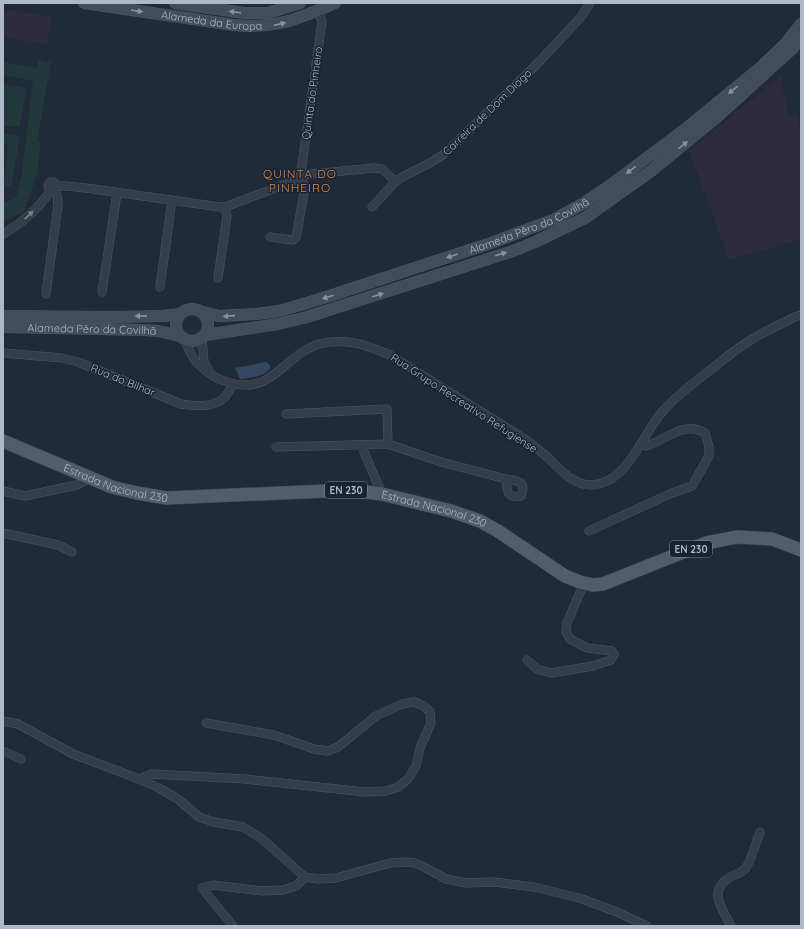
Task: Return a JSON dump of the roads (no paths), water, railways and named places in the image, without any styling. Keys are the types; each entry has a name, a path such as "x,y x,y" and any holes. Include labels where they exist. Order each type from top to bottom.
{"main road":[{"name":"Alameda da Europa","path":"84,3 244,26 273,25 288,22 335,3"},
{"name":"Alameda da Europa","path":"175,3 245,13 268,12 300,3"},
{"name":"Alameda Pêro da Covilhã","path":"3,316 163,316 180,314 188,309 194,308 219,316 279,311 320,300 516,234 555,219 584,203 608,187 693,123 760,68 786,43 801,24"},
{"name":"Alameda Pêro da Covilhã","path":"3,327 158,331 193,341 204,337 278,324 307,317 512,250 585,218 656,166 726,109 793,48 801,37"},
{"path":"203,312 208,321 208,331 204,337"},
{"path":"180,314 176,325 178,333 182,338"},
{"name":"Estrada Nacional 230","path":"3,441 112,487 166,498 349,490 382,494 451,511 480,521 498,531 565,576 592,585 603,584 706,543 737,537 772,540 801,550"}],"street":[{"name":"Carreira de Dom Diogo","path":"372,207 402,177 430,163 444,154 456,143 538,63 581,17 590,3"},
{"name":"Quinta do Pinheiro","path":"270,237 293,240 296,238 305,187 300,176 322,21 318,11"},
{"path":"3,234 25,219 54,188 66,186 117,192 214,207 225,207 296,180 300,176 374,168 382,169 396,182"},
{"path":"46,294 58,205 57,195 54,188"},
{"path":"102,292 117,192"},
{"path":"160,287 172,200"},
{"path":"218,278 227,216 225,207"},
{"name":"Rua Grupo Recreativo Refugiense","path":"182,338 196,362 211,374 233,385 258,384 270,378 303,351 318,344 346,341 372,347 390,355 524,438 569,477 586,485 594,485 604,482 614,476 627,465 640,443 662,412 694,382 755,337 801,315"},
{"path":"204,337 204,362 211,374"},
{"name":"Rua do Bilhar","path":"3,354 62,358 78,362 181,404 195,406 213,404 224,398 233,385"},
{"path":"286,414 387,409 388,444"},
{"path":"589,531 672,493 692,486 709,456 709,447 705,433 698,428 690,427 678,431 646,446 640,443"},
{"path":"364,444 364,452 382,494"},
{"path":"276,447 388,444 441,462 506,479"},
{"path":"3,491 25,496 77,484 90,478"},
{"path":"3,533 58,545 72,552"},
{"path":"527,660 537,669 551,674 593,666 611,660 614,654 612,651 587,648 570,639 566,632 567,623 584,583"},
{"path":"139,779 152,774 245,779 365,792 386,791 398,787 408,778 416,766 420,748 431,723 430,712 424,706 414,702 402,704 376,716 338,747 328,751 314,749 274,735 206,723"},
{"path":"3,721 18,724 73,754 139,779 178,799 199,817 214,822 243,827 261,838 306,877 336,878 390,864 406,862 415,863 446,880 466,883 494,882 534,887 582,899 623,914 647,926"},
{"path":"4,753 22,759"},
{"path":"731,926 719,902 717,894 718,887 745,869 760,832"},
{"path":"234,926 202,888 213,885 263,891 283,890 296,886 306,877"}],"water":[{"path":"266,362 271,366 269,370 262,375 253,377 240,379 235,368"}],"district":[{"name":"QUINTA DO PINHEIRO","path":"300,181"}]}
